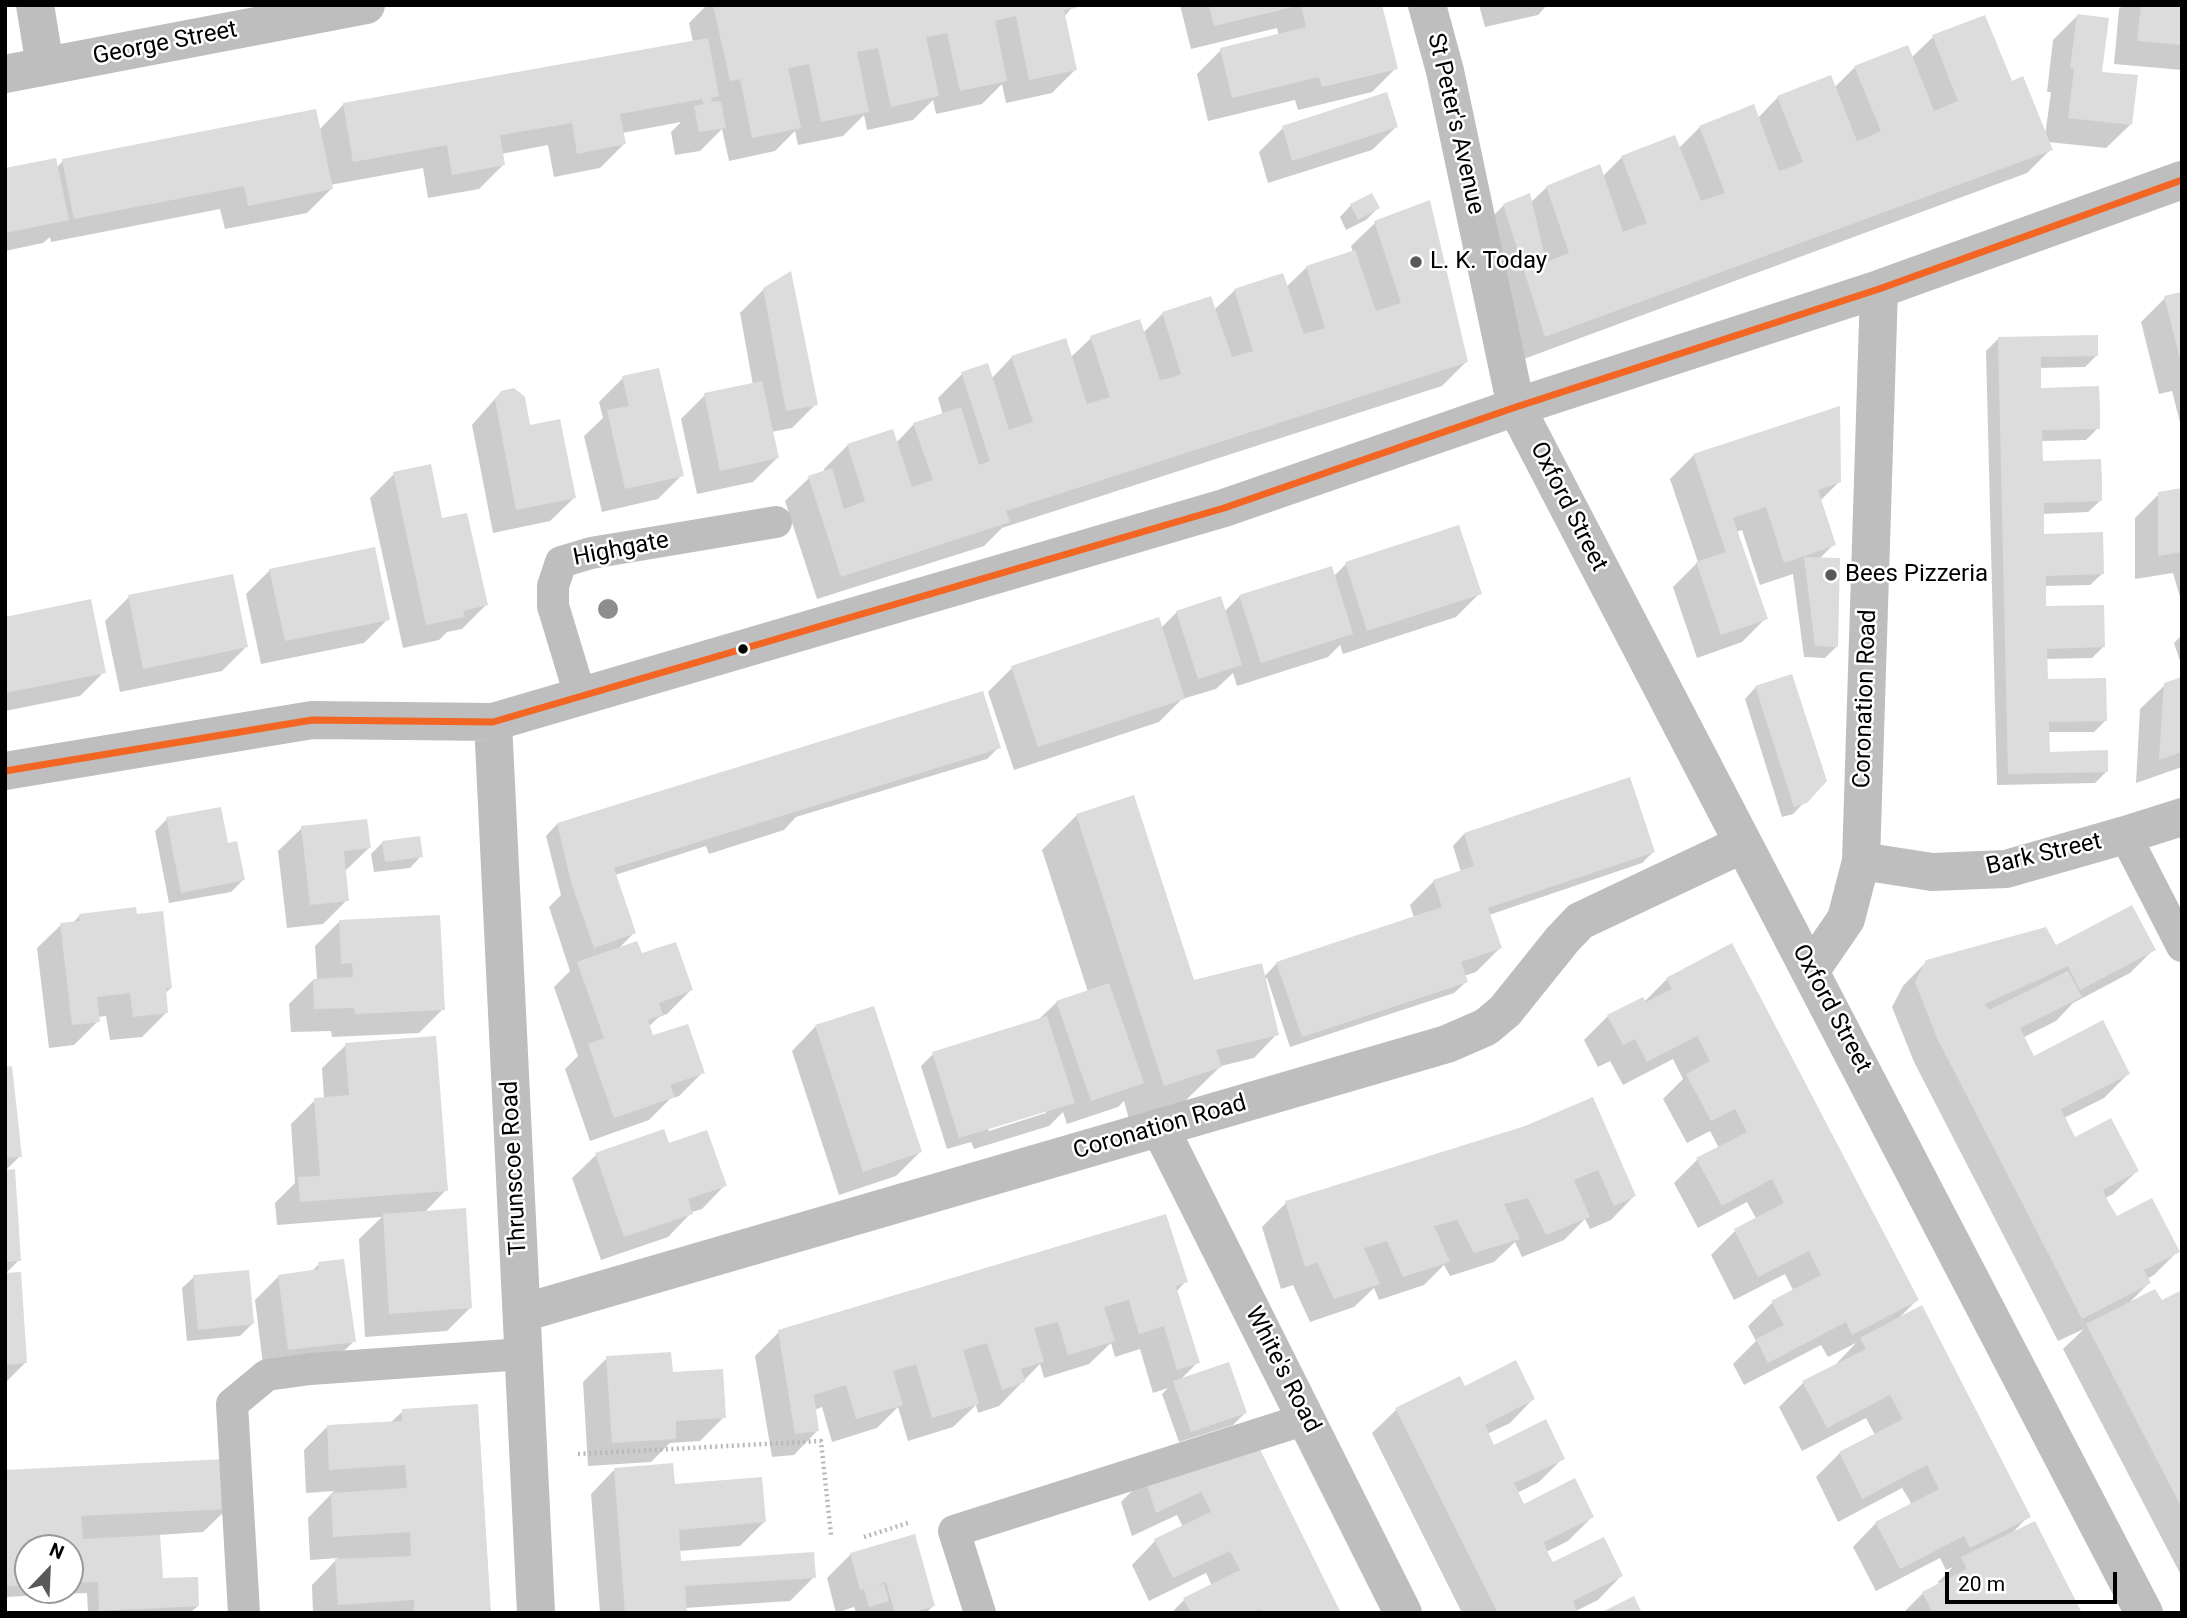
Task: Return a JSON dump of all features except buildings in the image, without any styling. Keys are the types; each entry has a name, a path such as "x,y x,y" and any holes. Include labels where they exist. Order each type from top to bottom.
{"street":[{"path":"35,5 45,66"},
{"name":"George Street","path":"5,74 366,5"},
{"name":"St Peter's Avenue","path":"1427,5 1445,71 1516,407"},
{"path":"5,771 312,720 493,722 1224,508 1516,407 1880,289 2182,180"},
{"name":"Coronation Road","path":"1811,970 1846,919 1861,861 1880,289"},
{"name":"Oxford Street","path":"1516,407 2144,1613"},
{"name":"Thrunscoe Road","path":"493,722 536,1613"},
{"name":"Bark Street","path":"1861,861 1932,872 2006,869 2182,817"},
{"name":"Coronation Road","path":"522,1313 1447,1044 1486,1027 1506,1011 1562,940 1580,922 1743,844"},
{"name":"White's Road","path":"1160,1128 1403,1613"}],"lane":[{"name":"Highgate","path":"580,695 552,606 553,586 561,562 592,553 776,522"},
{"path":"2125,835 2182,946"},
{"path":"244,1613 232,1404 267,1375 310,1369 523,1354"},
{"path":"980,1613 954,1531 1306,1419"}],"path":[{"path":"529,1457 821,1441 831,1535"}],"transit line":[{"path":"5,771 312,720 493,722 1224,508 1516,407 1879,289 2182,180"}],"place":[{"name":"L. K. Today","path":"1416,262"},
{"name":"Bees Pizzeria","path":"1831,575"}]}
